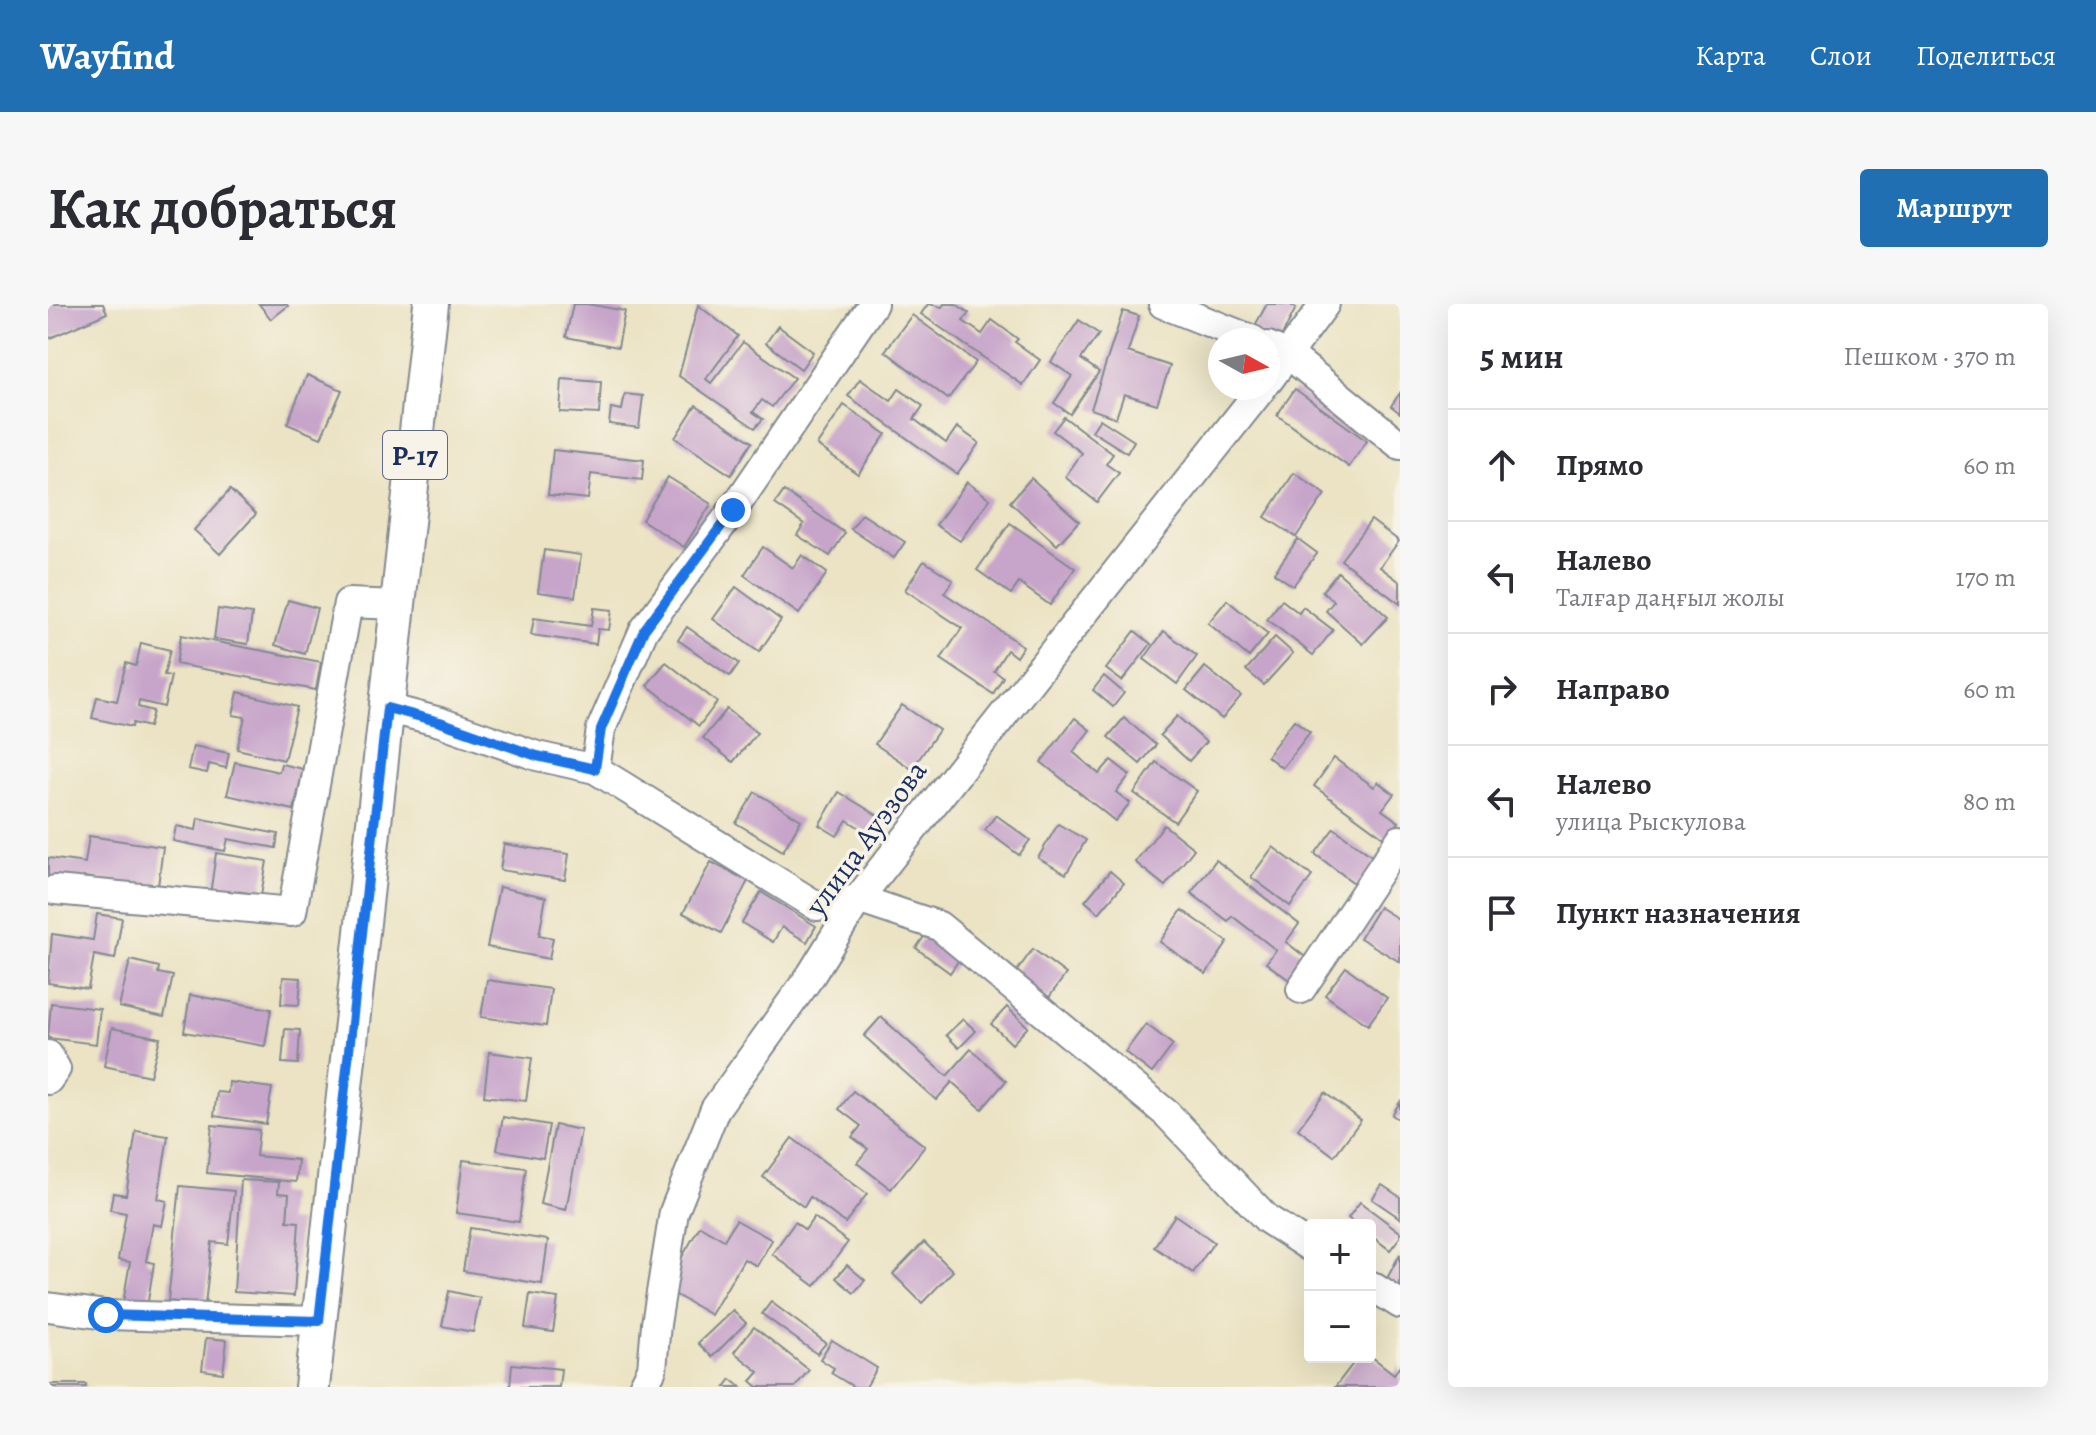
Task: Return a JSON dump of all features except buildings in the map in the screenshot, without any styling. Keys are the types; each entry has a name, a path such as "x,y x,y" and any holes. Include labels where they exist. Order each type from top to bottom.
{"main road":[{"name":"P-17","path":"312,1387 431,304"}],"street":[{"path":"595,769 601,729 644,630 733,510 873,304"},
{"path":"1163,304 1223,328"},
{"path":"1280,348 1325,304"},
{"path":"1280,352 1400,445"},
{"name":"улица Ауэзова","path":"643,1387 652,1369 674,1212 715,1109 811,975 858,899 1253,400"},
{"path":"55,890 292,912 348,603 398,605"},
{"path":"387,708 440,722 537,756 595,769 817,906 858,899 939,926 1167,1114 1267,1219 1304,1243"},
{"path":"1301,989 1400,840"},
{"path":"48,1055 56,1069 48,1080"},
{"path":"1376,1289 1400,1304"},
{"path":"48,1307 106,1315 319,1321"}],"route":[{"path":"106,1315 319,1321 387,708 440,722 537,756 595,769 601,729 644,630 733,510"}]}
